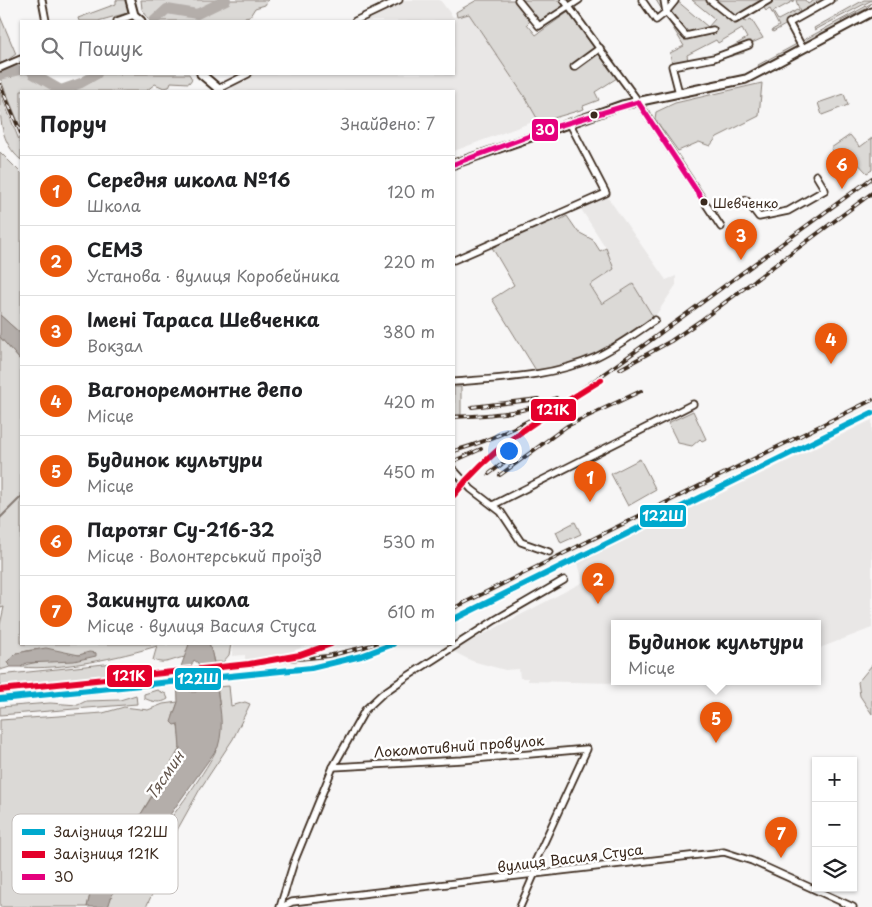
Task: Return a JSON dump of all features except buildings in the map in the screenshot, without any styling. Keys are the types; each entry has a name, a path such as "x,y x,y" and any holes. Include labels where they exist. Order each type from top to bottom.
{"main road":[{"path":"130,0 134,15 140,20"},
{"path":"455,164 569,122 638,102 746,79 872,12"},
{"path":"202,75 220,90"}],"street":[{"path":"42,0 46,20"},
{"path":"357,20 399,0"},
{"path":"518,0 539,26 579,0"},
{"path":"564,0 638,102 721,227"},
{"path":"642,0 656,20 675,1"},
{"path":"664,0 666,12 686,36 712,30"},
{"path":"710,0 734,20 769,0"},
{"path":"803,49 789,23 830,0"},
{"path":"119,20 134,15"},
{"path":"679,93 672,66 714,58 749,45 753,50"},
{"path":"574,67 600,48"},
{"path":"0,68 20,59"},
{"path":"220,90 246,75"},
{"path":"455,260 606,193 569,122"},
{"path":"746,200 760,217 788,211 825,190 816,175"},
{"path":"455,382 541,374 579,364 620,344 655,320"},
{"path":"492,505 693,404"},
{"path":"455,471 471,489 501,512 521,542 549,552"},
{"path":"281,907 294,862 333,767 365,710 382,694 495,620 564,580"},
{"name":"Локомотивний провулок","path":"333,767 462,760 587,749 536,862 534,875"},
{"name":"вулиця Василя Стуса","path":"281,907 292,902 724,852 752,862 853,907"},
{"path":"520,907 534,875"}],"shaded area":[{"path":"116,0 126,0 129,9 127,13 102,20 79,20 78,18 116,4"},
{"path":"141,0 268,0 265,5 255,8 250,16 245,17 245,20 149,20 142,9"},
{"path":"405,0 440,0 453,17 469,14 525,97 538,120 455,151 455,90 236,90 228,85 249,75 455,75 455,20 362,20"},
{"path":"477,0 515,0 530,21 527,24 536,35 570,11 617,78 595,92 599,100 583,106 584,109 547,120 538,120 525,97 469,14 457,17 456,12"},
{"path":"518,0 579,0 542,21 537,19"},
{"path":"656,0 676,0 708,27 715,19 692,0 710,0 717,5 715,0 795,0 773,12 778,20 797,10 801,16 796,0 805,0 808,4 815,0 837,0 794,24 800,35 798,36 792,21 773,32 772,30 779,26 770,9 766,11 764,8 759,11 757,7 748,13 750,16 744,20 745,22 751,19 763,38 743,47 744,53 697,64 723,54 723,52 747,38 742,29 718,43 716,40 687,55 688,60 672,64 670,53 684,46"},
{"path":"864,0 872,0 815,30 814,28"},
{"path":"872,3 866,9 841,21 842,23 760,69 758,65"},
{"path":"0,16 16,54 5,62 0,63"},
{"path":"20,72 20,75 31,75 60,90 20,90 20,127 0,78 2,74 8,73 11,78 14,74"},
{"path":"98,75 190,75 192,79 189,83 171,82 169,87 164,88 155,84 147,90 66,90 77,87"},
{"path":"762,83 759,116 717,137 710,146 699,142 678,151 655,119 656,112 675,103"},
{"path":"0,92 20,142 20,159 5,138 0,111"},
{"path":"844,94 848,105 822,115 818,103"},
{"path":"850,135 860,147 872,138 872,170 867,173 852,157 853,154 847,150 845,154 833,151 831,148"},
{"path":"0,152 20,172 20,333 0,315"},
{"path":"606,195 666,280 676,276 676,285 654,318 633,284 602,304 590,285 614,269 606,248 581,209"},
{"path":"555,215 558,221 567,216 578,232 593,240 600,251 606,248 614,269 590,285 602,304 633,284 655,320 620,344 579,364 537,372 492,299 514,285 490,244"},
{"path":"0,315 20,333 20,360 0,337"},
{"path":"0,337 20,360 20,645 189,645 186,657 166,662 153,660 157,646 108,659 36,668 21,667 44,661 96,653 77,655 41,650 25,651 7,662 10,667 0,670 0,625 4,607 0,608"},
{"path":"455,387 461,387 461,415 455,415"},
{"path":"693,411 706,439 702,441 700,439 692,446 678,443 668,423"},
{"path":"872,420 872,628 821,647 821,620 611,620 611,683 528,681 528,678 520,678 519,669 505,670 472,661 452,651 583,582 578,563"},
{"path":"640,459 656,490 628,506 611,474"},
{"path":"575,522 581,534 561,543 556,532"},
{"path":"189,645 209,645 221,714 218,747 171,814 141,814 176,758 180,748 178,724 174,725 171,722 178,702 177,678","holes":["194,660 198,663 202,684 196,692 191,692 185,686 185,677"]},
{"path":"209,645 231,645 229,655 223,662 214,662"},
{"path":"233,645 308,645 293,651 253,661 245,661 245,655 232,656"},
{"path":"46,648 79,655 89,652 96,653 96,656 74,661 26,663 21,667 10,667 7,662 16,653"},
{"path":"114,663 122,665 124,668 121,674 0,687 0,675"},
{"path":"872,665 872,714 860,696 858,682"},
{"path":"229,686 231,706 245,702 250,704 233,739 200,789 178,828 178,814 174,814 213,757 219,742 220,709 217,687"},
{"path":"157,690 166,694 168,699 156,702 144,698 144,694"},
{"path":"136,695 137,704 0,715 0,707 50,703 78,705 86,701 120,700"},
{"path":"178,702 173,716 179,728 180,748 141,814 12,814 12,894 90,894 87,907 0,907 0,720 103,713 124,707 148,710 163,704"},
{"path":"90,894 112,894 108,907 87,907"},
{"path":"112,894 152,894 146,907 108,907"}],"pier":[{"path":"218,674 219,683 198,685 198,677"}],"waterway":[{"path":"155,20 167,9 197,14 226,0"},
{"path":"0,75 20,70"},
{"path":"35,75 61,90"},
{"path":"61,90 81,83 95,75"},
{"path":"0,518 20,498"}],"railway":[{"path":"0,85 20,131"},
{"path":"455,451 516,427 575,394 872,178"},
{"path":"620,369 671,341 700,321 872,193"},
{"path":"500,475 567,426 641,391"},
{"path":"455,417 519,411 556,398"},
{"path":"472,407 538,399"},
{"path":"455,608 872,400"},
{"path":"455,461 481,449"},
{"path":"489,474 520,450"},
{"path":"249,664 328,656 372,645"}],"rail line":[{"name":"121К","path":"455,494 486,460 504,445 541,418 601,380"},
{"name":"122Ш","path":"455,619 872,413"},
{"name":"121К","path":"0,690 249,664 300,655 328,645"},
{"name":"122Ш","path":"0,699 311,668 361,656 390,645"}],"transit line":[{"name":"30","path":"638,102 704,202"},
{"name":"30","path":"455,164 551,128 638,102"}],"place":[{"name":"Паротяг Су-216-32","path":"842,189"},
{"name":"Шевченко","path":"704,202"},
{"name":"Імені Тараса Шевченка","path":"741,260"},
{"name":"Вагоноремонтне депо","path":"831,364"},
{"name":"Середня школа №16","path":"590,502"},
{"name":"СЕМЗ","path":"598,604"},
{"name":"Будинок культури","path":"716,743"},
{"name":"Закинута школа","path":"781,858"}],"water label":[{"name":"Тясмин","path":"164,775"}]}
